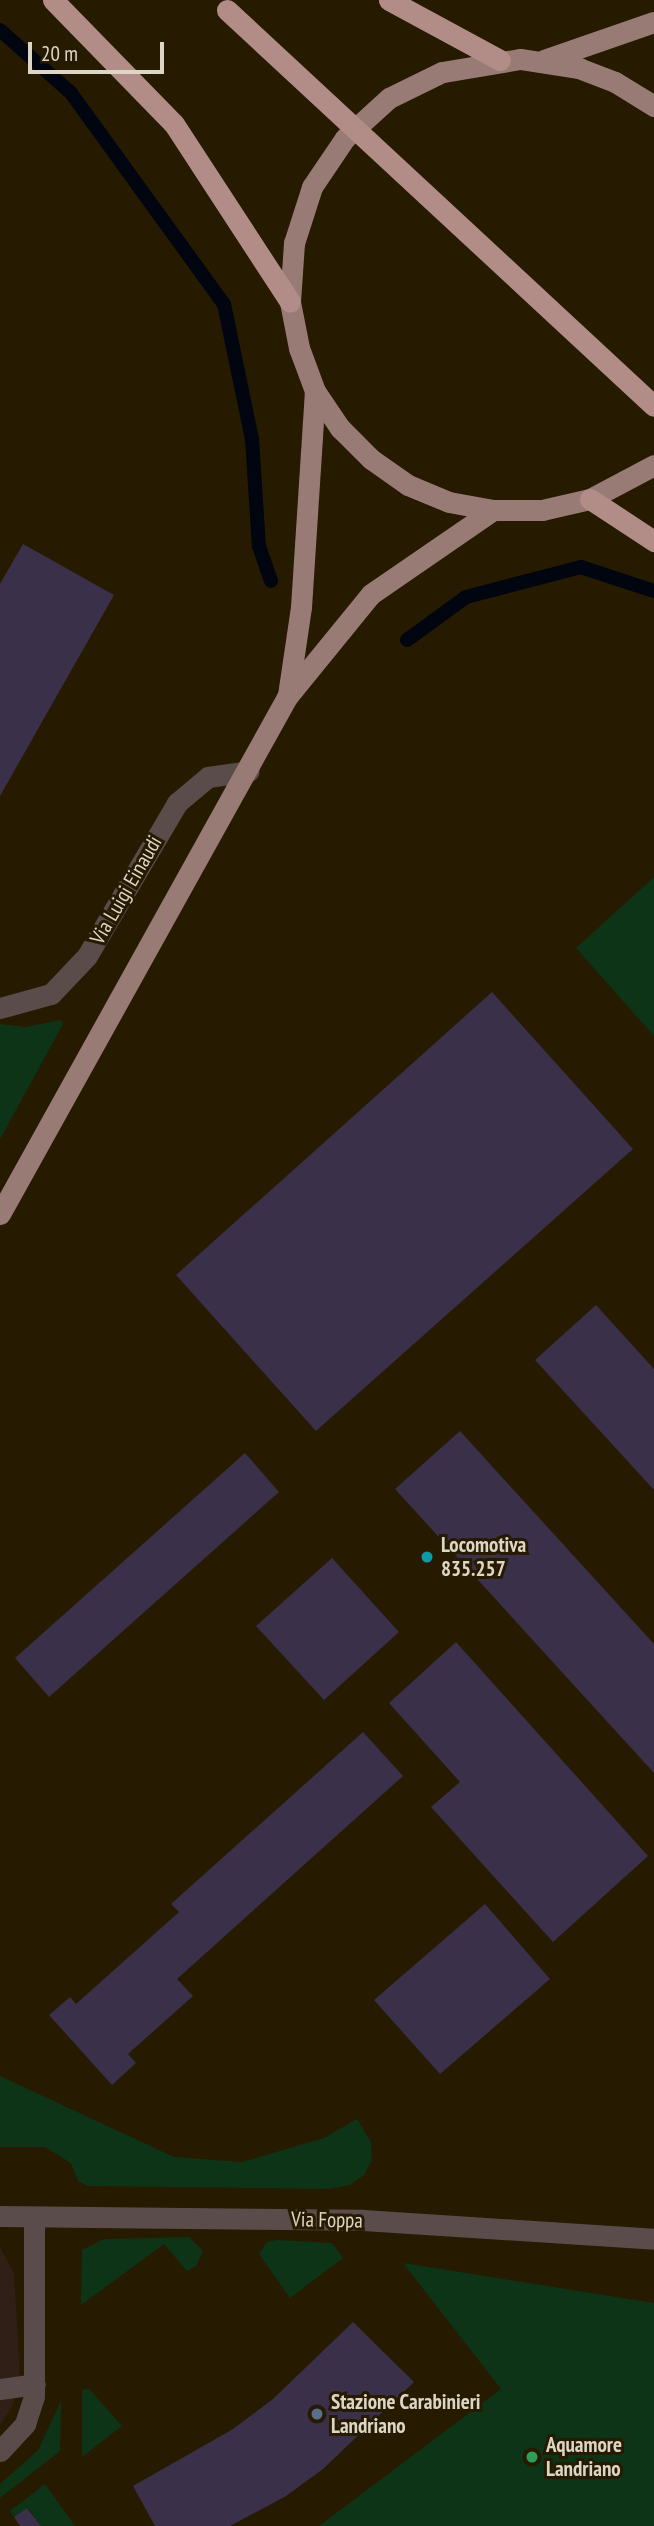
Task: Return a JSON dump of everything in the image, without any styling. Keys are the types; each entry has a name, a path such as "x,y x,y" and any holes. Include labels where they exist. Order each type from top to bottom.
{"highway":[{"path":"54,0 174,124 290,302"},
{"path":"389,0 500,60"},
{"path":"221,5 654,406"},
{"path":"590,499 654,541"}],"main road":[{"path":"541,61 654,22"},
{"path":"654,106 615,82 579,68 541,61 500,60 442,72 389,98 345,138 312,187 294,243 290,302 299,348 316,391 340,428 371,460 408,485 449,502 493,510 542,510 590,499 654,465"},
{"path":"287,697 301,607 316,391"},
{"path":"0,1214 249,771 287,697 371,594 493,510"}],"street":[{"name":"Via Luigi Einaudi","path":"0,1008 51,994 88,956 177,803 208,777 249,771"},
{"name":"Via Foppa","path":"0,2216 363,2220 654,2239"},
{"path":"0,2451 25,2424 34,2384 34,2217"},
{"path":"0,2389 34,2384"}],"shaded area":[{"path":"0,2247 14,2273 20,2377 13,2405 0,2426"}],"green space":[{"path":"654,877 654,1036 576,948"},
{"path":"61,1020 63,1024 0,1139 0,1024 26,1027"},
{"path":"0,2076 174,2157 242,2162 324,2138 357,2119 371,2142 372,2160 364,2175 350,2185 329,2189 88,2186 78,2181 71,2163 45,2147 0,2147"},
{"path":"189,2237 203,2251 196,2266 187,2271 164,2244 81,2305 82,2250 104,2239"},
{"path":"277,2240 332,2243 343,2258 290,2298 259,2254 267,2242"},
{"name":"Aquamore Landriano","path":"403,2263 654,2303 654,2526 319,2526 501,2389"},
{"path":"89,2389 122,2426 82,2457 82,2390"},
{"path":"61,2401 60,2451 0,2498 0,2484 38,2450"},
{"path":"45,2484 75,2526 41,2526 28,2508 14,2517 10,2511"}],"building":[{"path":"23,544 114,595 0,796 0,584"},
{"path":"492,992 633,1149 316,1431 176,1275"},
{"path":"596,1305 654,1369 654,1490 535,1360"},
{"path":"460,1431 654,1644 654,1773 395,1489"},
{"path":"245,1453 279,1492 49,1697 15,1658"},
{"path":"332,1558 399,1632 324,1700 256,1626"},
{"path":"456,1642 648,1856 553,1942 431,1807 460,1782 389,1703"},
{"path":"363,1732 403,1776 177,1979 193,1996 128,2054 136,2063 112,2085 49,2015 70,1997 76,2004 179,1912 171,1904"},
{"path":"485,1904 550,1979 440,2074 374,2000"},
{"name":"Stazione Carabinieri Landriano","path":"353,2322 414,2382 323,2469 286,2496 230,2526 155,2526 133,2486 233,2429 273,2399"},
{"path":"27,2508 41,2526 20,2526 14,2517"}],"waterway":[{"path":"0,30 71,93 224,304 252,439 259,546 271,581"},
{"path":"407,640 466,597 581,567 654,591"}],"place":[{"name":"Locomotiva 835.257","path":"427,1557"},
{"name":"Stazione Carabinieri Landriano","path":"317,2414"},
{"name":"Aquamore Landriano","path":"532,2457"}]}
